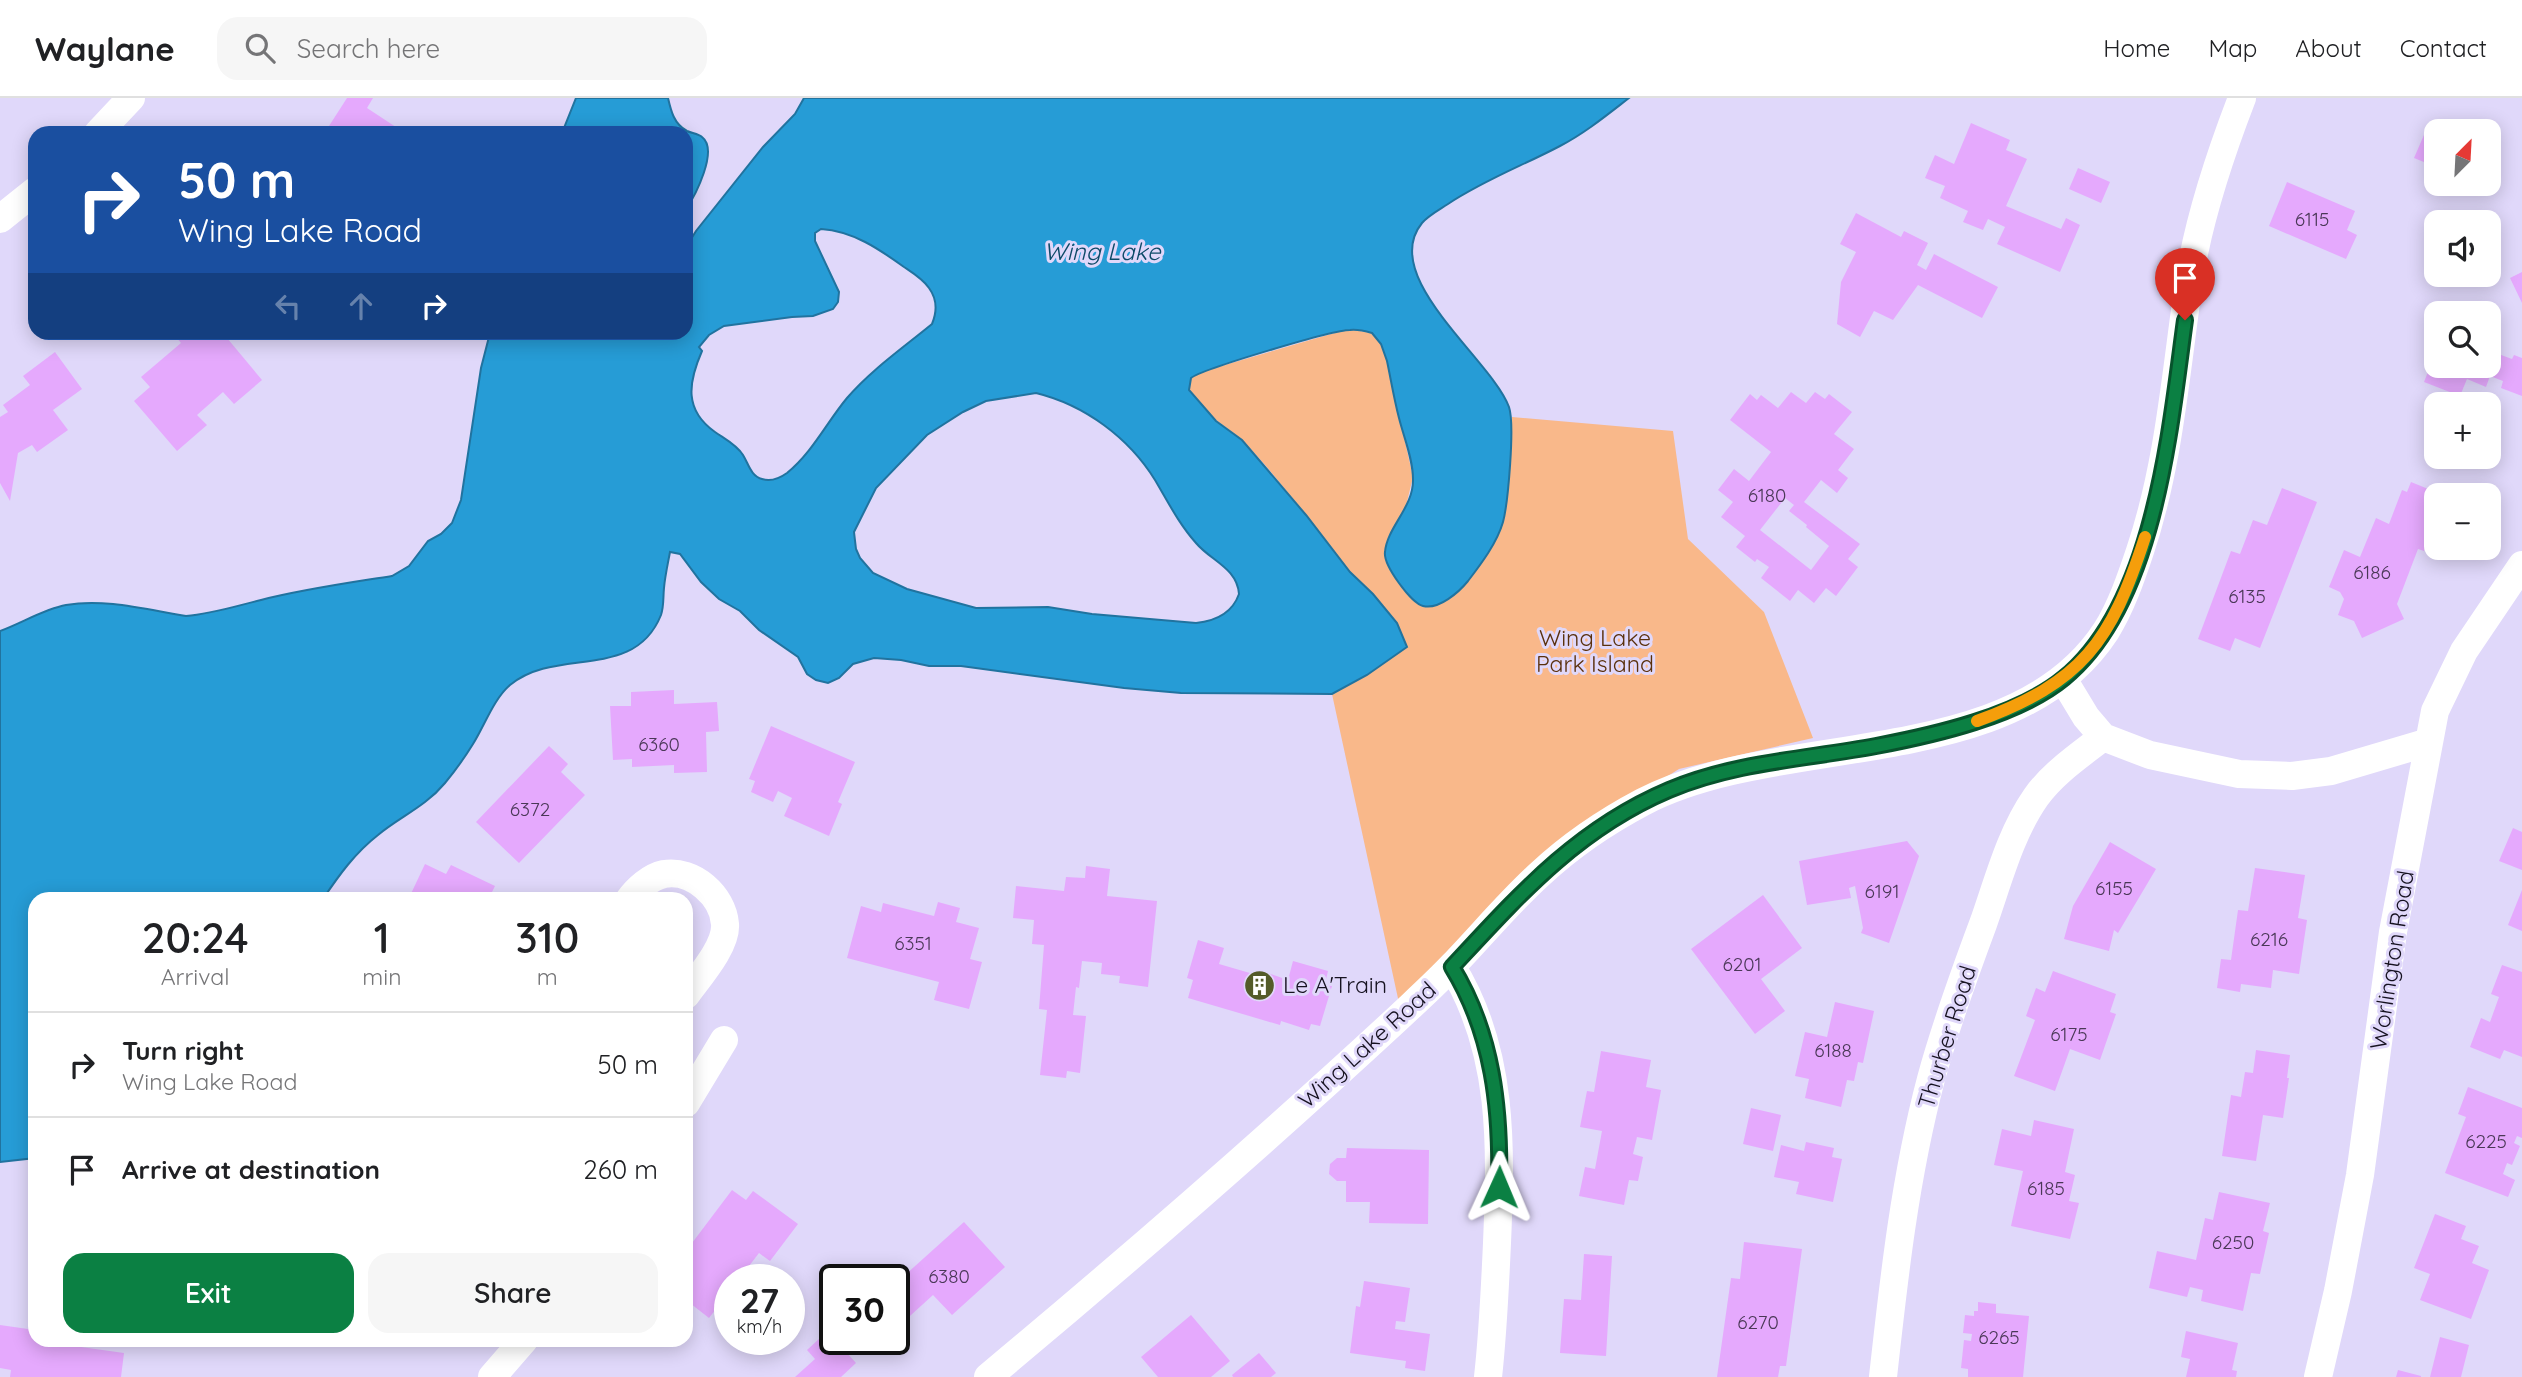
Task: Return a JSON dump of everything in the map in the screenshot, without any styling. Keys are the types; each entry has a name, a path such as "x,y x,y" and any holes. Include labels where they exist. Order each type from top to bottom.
{"street":[{"path":"105,126 131,98"},
{"name":"Wing Lake Road","path":"988,1377 1099,1284 1339,1073 1452,967 1544,870 1610,822 1653,797 1732,769 1836,754 1960,727 2005,711 2063,680 2086,658 2107,630 2133,573 2147,532 2164,459 2191,272 2200,230 2225,143 2242,98"},
{"path":"0,219 28,197"},
{"name":"Worlington Road","path":"2318,1377 2338,1292 2360,1175 2393,932 2435,712 2464,652 2522,565"},
{"path":"2063,680 2086,717 2103,737 2150,755 2201,767 2266,776 2292,776 2331,771 2429,742"},
{"name":"Thurber Road","path":"1883,1377 1902,1219 1913,1162 1931,1079 1962,982 2016,833 2028,809 2051,780 2103,737"},
{"path":"637,892 646,882 664,874 684,876 703,884 719,901 726,925 723,939 693,986"},
{"path":"1452,967 1469,993 1480,1023 1497,1106 1498,1210 1488,1377"},
{"path":"694,1070 724,1040"},
{"path":"492,1377 518,1347"}],"green space":[{"name":"Wing Lake Park Island","path":"1348,329 1372,333 1381,344 1413,477 1406,506 1387,540 1465,585 1496,539 1506,502 1512,417 1673,431 1688,539 1764,612 1813,738 1679,769 1617,808 1399,1003 1332,694 1367,675 1406,646 1396,625 1377,599 1349,571 1258,457 1200,406 1189,385 1197,373"}],"water":[{"path":"576,98 668,98 680,126 565,126"},
{"name":"Wing Lake","path":"804,98 1629,98 1569,141 1475,188 1434,213 1422,223 1412,244 1415,268 1426,293 1499,388 1511,416 1510,464 1503,522 1493,545 1478,568 1448,599 1429,607 1418,603 1399,583 1386,558 1390,534 1409,499 1413,471 1387,361 1381,344 1372,333 1353,330 1320,336 1242,359 1191,378 1189,390 1216,421 1242,440 1350,572 1397,623 1407,647 1367,675 1332,694 1181,693 874,658 853,664 839,678 828,683 807,674 798,657 759,630 740,611 719,599 701,582 680,554 670,552 662,612 649,636 633,649 614,656 550,667 529,674 510,685 445,783 429,799 362,849 328,892 28,892 28,1159 0,1162 0,631 66,605 111,604 186,616 196,615 293,593 392,576 409,566 428,541 441,534 452,523 461,500 481,368 488,340 693,340 693,236 763,147 795,114","holes":["821,229 833,230 865,242 918,276 932,292 935,315 932,324 856,388 796,465 772,480 758,478 737,448 705,424 698,415 692,385 702,351 699,347 709,335 724,326 813,316 833,309 838,302 839,292 815,241 815,233","1036,393 1054,398 1104,425 1132,450 1155,480 1190,536 1234,578 1239,594 1232,607 1216,618 1196,623 1092,614 1048,607 976,608 907,589 873,573 860,558 854,532 876,488 927,435 986,401"]},
{"path":"693,133 701,136 707,143 708,152 704,173 693,197"}],"building":[{"path":"347,98 373,98 367,108 394,126 329,126"},
{"path":"1971,123 2010,140 2006,150 2027,159 2006,206 2061,229 2066,218 2080,225 2060,272 1997,244 2005,227 1988,219 1983,230 1963,222 1968,211 1940,198 1945,186 1925,178 1935,155 1954,164"},
{"path":"2424,135 2424,162 2414,158"},
{"path":"2078,168 2110,182 2101,203 2069,189"},
{"path":"2287,182 2355,211 2347,230 2357,235 2346,259 2269,226"},
{"path":"1856,213 1901,237 1904,231 1928,243 1917,265 1926,270 1934,254 1998,287 1982,318 1918,285 1893,320 1874,311 1860,337 1837,324 1841,282 1856,252 1840,244"},
{"path":"2522,272 2522,303 2510,278"},
{"path":"179,340 229,340 262,380 234,404 223,392 197,415 207,425 177,451 134,401 150,387 141,377 181,343"},
{"path":"55,352 82,389 53,410 68,430 37,452 32,445 18,453 10,501 0,483 0,417 8,412 3,405 30,385 23,376"},
{"path":"2501,355 2512,359 2514,355 2522,358 2522,396 2501,388 2503,381 2495,378 2501,378"},
{"path":"2426,378 2489,378 2486,387 2467,379 2462,392 2450,392 2424,382"},
{"path":"1791,392 1806,403 1815,392 1825,399 1829,394 1852,412 1834,434 1854,449 1838,470 1848,478 1837,493 1821,480 1804,502 1860,544 1848,559 1858,567 1836,596 1826,588 1814,603 1798,590 1790,601 1761,578 1769,567 1757,559 1755,562 1736,547 1745,536 1721,517 1733,502 1718,490 1734,469 1749,481 1771,452 1730,420 1750,394 1757,400 1761,395 1778,408","holes":["1785,498 1794,505 1789,511 1829,546 1811,570 1760,530"]},
{"path":"2411,482 2424,487 2424,551 2418,549 2397,604 2404,619 2362,638 2354,621 2338,615 2344,599 2340,592 2329,587 2344,550 2360,557 2376,518 2389,524 2402,490 2407,492"},
{"path":"2282,488 2317,502 2260,648 2235,638 2230,651 2198,639 2231,551 2240,554 2253,520 2267,525"},
{"path":"674,690 674,704 717,702 719,731 706,732 707,772 674,773 674,765 632,767 632,759 613,760 610,706 631,706 631,692"},
{"path":"771,726 855,762 838,802 842,804 829,836 784,816 792,798 778,791 773,802 751,792 755,781 749,779"},
{"path":"549,746 568,764 561,772 585,795 519,863 476,822"},
{"path":"2513,828 2522,832 2522,870 2499,861"},
{"path":"1907,841 1919,856 1889,943 1861,933 1863,928 1855,886 1849,888 1851,898 1807,905 1799,861"},
{"path":"2110,842 2156,869 2118,933 2114,930 2109,951 2064,939 2073,906"},
{"path":"425,864 446,874 451,865 495,886 492,892 412,892"},
{"path":"1086,866 1110,869 1107,896 1157,901 1148,987 1119,983 1120,976 1101,974 1102,963 1082,961 1073,1015 1086,1016 1080,1073 1067,1071 1066,1078 1040,1075 1047,1010 1039,1009 1044,945 1032,944 1034,920 1013,918 1016,886 1064,891 1066,877 1085,878"},
{"path":"2255,868 2305,875 2298,918 2307,920 2299,974 2273,970 2271,988 2241,984 2240,992 2217,988 2221,959 2231,960 2238,910 2248,911"},
{"path":"2522,890 2522,931 2508,925"},
{"path":"1763,895 1802,948 1761,979 1785,1011 1755,1034 1691,949"},
{"path":"938,902 960,908 956,922 979,928 970,959 982,962 969,1009 934,1000 939,982 847,958 861,906 881,912 883,903 934,916"},
{"name":"Le A'Train","path":"1198,940 1224,948 1219,964 1267,978 1268,973 1288,980 1293,961 1328,971 1325,984 1332,986 1320,1026 1311,1024 1309,1030 1281,1021 1280,1025 1188,998 1193,980 1187,978"},
{"path":"2502,965 2522,972 2522,1057 2504,1050 2500,1059 2470,1047 2481,1018 2490,1022 2499,997 2491,994"},
{"path":"2053,971 2116,994 2110,1012 2116,1014 2100,1060 2070,1049 2055,1091 2014,1076 2035,1020 2026,1016 2036,988 2045,992"},
{"path":"1835,1002 1874,1011 1863,1063 1858,1062 1854,1081 1847,1080 1841,1107 1805,1098 1809,1079 1795,1076 1805,1032 1827,1037"},
{"path":"2256,1050 2290,1055 2283,1118 2263,1115 2256,1161 2222,1156 2231,1095 2241,1097 2245,1072 2253,1073"},
{"path":"1601,1051 1651,1060 1646,1087 1661,1090 1652,1140 1637,1137 1633,1154 1643,1157 1638,1181 1629,1180 1624,1205 1579,1196 1585,1167 1595,1169 1602,1131 1580,1127 1587,1091 1594,1092"},
{"path":"2468,1087 2522,1108 2522,1138 2517,1136 2514,1143 2520,1146 2512,1165 2507,1163 2503,1174 2515,1180 2508,1197 2445,1173 2466,1117 2458,1114"},
{"path":"1751,1108 1781,1115 1773,1151 1743,1144"},
{"path":"2034,1120 2074,1129 2065,1172 2075,1175 2069,1201 2079,1203 2070,1239 2011,1226 2023,1171 1994,1165 2002,1129 2031,1136"},
{"path":"1806,1142 1834,1148 1832,1157 1842,1159 1833,1202 1796,1194 1799,1182 1774,1177 1781,1145 1804,1151"},
{"path":"1347,1148 1429,1150 1428,1224 1369,1223 1370,1202 1346,1202 1346,1181 1337,1181 1329,1174 1330,1164 1337,1158 1346,1158"},
{"path":"732,1190 746,1200 753,1191 798,1224 770,1261 759,1253 751,1264 714,1264 714,1312 709,1318 693,1305 693,1242"},
{"path":"2219,1192 2270,1203 2263,1231 2269,1233 2260,1274 2251,1273 2243,1311 2201,1301 2203,1290 2190,1287 2187,1297 2149,1288 2157,1251 2196,1260 2205,1218 2213,1220"},
{"path":"2435,1214 2466,1226 2461,1239 2479,1246 2472,1263 2489,1270 2471,1319 2420,1300 2430,1274 2414,1268"},
{"path":"964,1222 1005,1267 952,1315 933,1295 910,1316 910,1271"},
{"path":"1744,1242 1802,1249 1786,1366 1780,1366 1778,1377 1717,1377 1731,1278 1740,1279"},
{"path":"1584,1254 1612,1256 1606,1356 1560,1353 1564,1299 1581,1300"},
{"path":"1364,1281 1410,1288 1405,1322 1396,1321 1395,1329 1430,1334 1425,1371 1405,1368 1406,1361 1350,1353 1356,1306 1360,1307"},
{"path":"1978,1302 1996,1304 1996,1313 2029,1316 2023,1377 1968,1377 1968,1369 1961,1368 1964,1340 1971,1341 1972,1334 1963,1333 1965,1315 1974,1316 1974,1311 1978,1311"},
{"path":"1191,1315 1230,1361 1211,1377 1158,1377 1141,1357"},
{"path":"0,1325 28,1329 28,1347 81,1347 124,1353 121,1377 10,1377 11,1370 0,1368"},
{"path":"2186,1331 2238,1343 2232,1370 2237,1371 2236,1377 2186,1377 2190,1359 2181,1357"},
{"path":"2440,1337 2469,1345 2461,1377 2430,1377"},
{"path":"819,1339 819,1355 849,1355 856,1363 841,1377 795,1377 815,1359 807,1350"},
{"path":"1259,1353 1276,1373 1271,1377 1233,1377 1232,1375"},
{"path":"2398,1370 2421,1376 2421,1377 2396,1377"}],"slow traffic":[{"path":"1977,721 2005,711 2063,680 2086,658 2107,630 2133,573 2145,537"}],"place":[{"name":"Le A'Train","path":"1260,985"}],"route":[{"path":"1499,1187 1499,1131 1489,1060 1469,993 1452,967 1525,889 1571,848 1610,822 1671,789 1732,769 1836,754 1960,727 2005,711 2063,680 2086,658 2107,630 2133,573 2147,532 2164,459 2185,320"}]}
